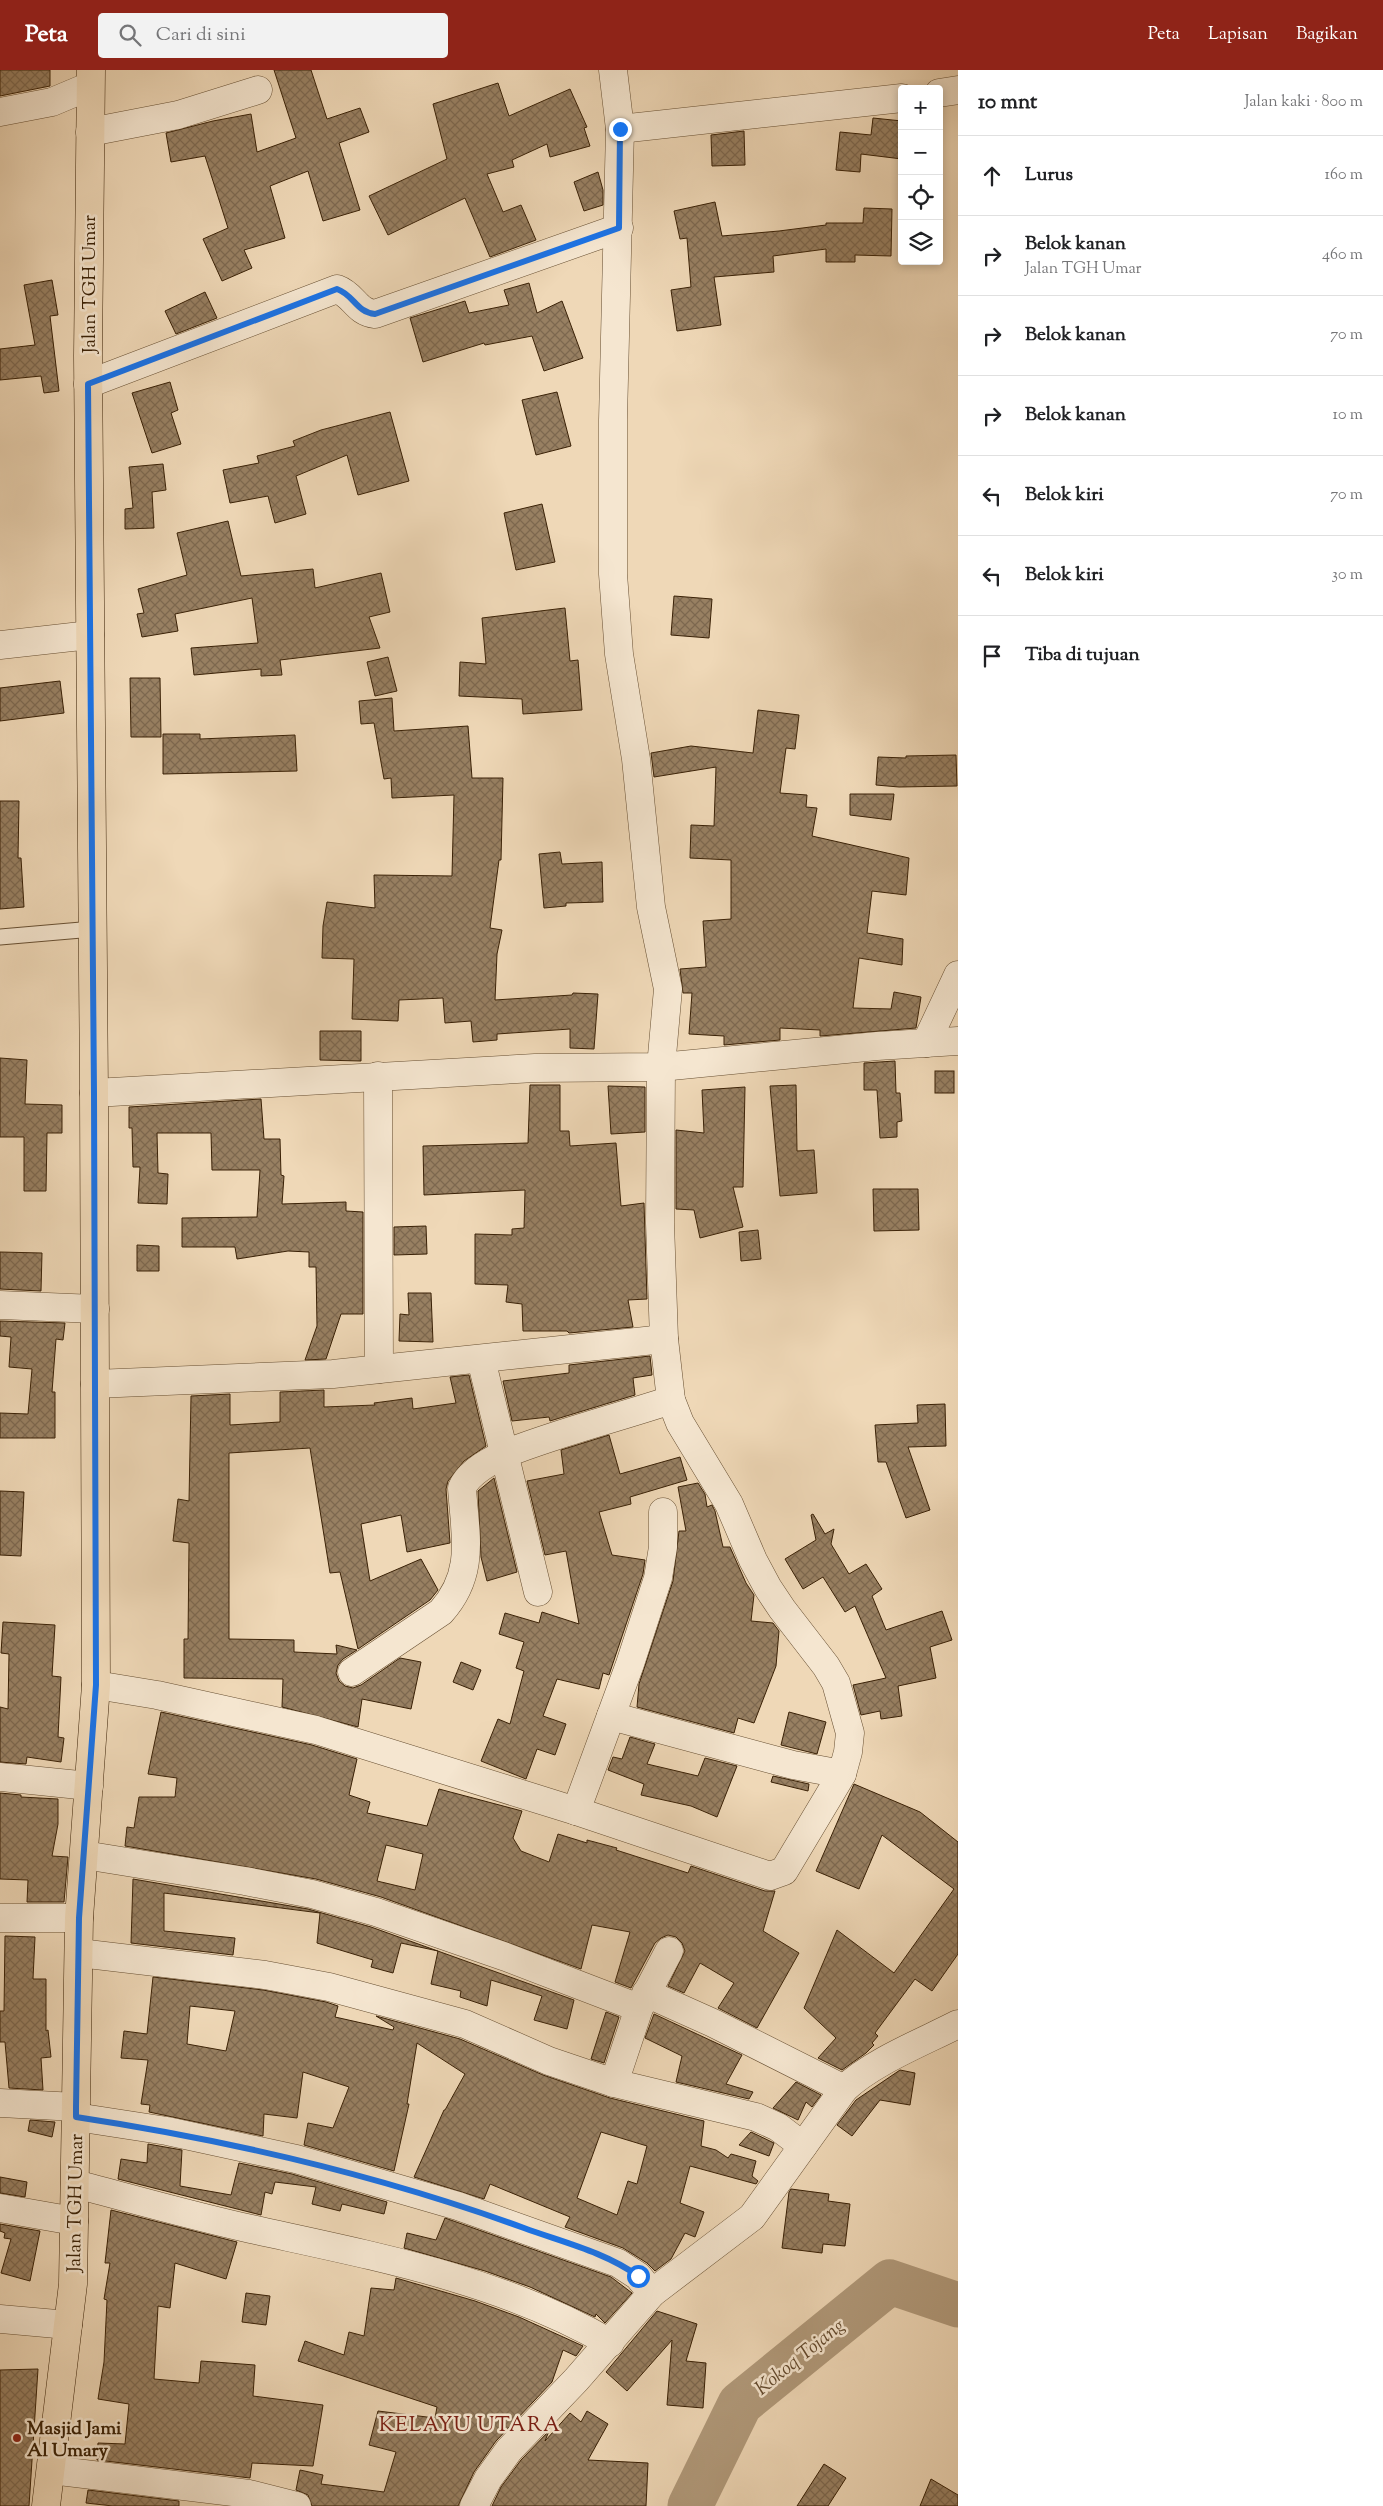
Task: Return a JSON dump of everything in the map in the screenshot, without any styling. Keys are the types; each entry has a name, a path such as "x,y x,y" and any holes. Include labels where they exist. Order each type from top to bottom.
{"main road":[{"name":"Jalan TGH Umar","path":"46,2506 73,2284 79,1918 96,1685 93,929 88,384 90,78"}],"street":[{"path":"96,1685 157,1695 316,1730 576,1811 770,1876 784,1871 842,1774 848,1752 850,1733 836,1683 826,1666 768,1588 753,1560 729,1504 680,1423 671,1400 664,1339 660,1223 661,1067 668,989 651,907 636,759 619,654 613,574 613,420 620,129 613,70"},
{"path":"0,112 52,102 90,78"},
{"path":"90,132 178,115 258,90"},
{"path":"943,92 958,90"},
{"path":"620,129 898,98"},
{"path":"88,384 337,289 348,294 357,308 366,313 375,314 619,228"},
{"path":"0,645 90,635"},
{"path":"926,1043 958,975"},
{"path":"94,1093 535,1068 661,1067 958,1041"},
{"path":"378,1076 379,1369"},
{"path":"0,1305 95,1309"},
{"path":"95,1384 333,1374 664,1339"},
{"path":"481,1358 538,1592"},
{"path":"352,1672 436,1616 452,1600 460,1582 467,1556 462,1488 464,1482 479,1469 505,1454 671,1400"},
{"path":"576,1811 658,1578 664,1547 663,1512"},
{"path":"611,1716 792,1766 842,1774"},
{"path":"0,1777 89,1786"},
{"path":"84,1855 245,1881 312,1894 376,1912 506,1957 713,2023 844,2089"},
{"path":"0,1918 79,1918"},
{"path":"614,2083 643,2000 668,1950"},
{"path":"79,1953 265,1975 329,1987 465,2024 549,2061 614,2083 756,2117 778,2127 803,2146"},
{"path":"474,2506 488,2479 509,2450 610,2343 652,2293 752,2217 844,2089 856,2077 958,2024"},
{"path":"0,2103 76,2112 230,2143 296,2159 458,2206 618,2263 638,2276 652,2293"},
{"path":"75,2184 212,2220 429,2270 565,2319 610,2343"},
{"path":"0,2208 74,2221"},
{"path":"0,2319 68,2325"},
{"path":"50,2470 297,2506"}],"lane":[{"path":"0,937 93,929"}],"building":[{"path":"0,70 50,70 50,86 0,96"},
{"path":"274,70 311,70 327,119 360,108 369,132 339,143 360,210 323,221 308,171 270,186 285,238 244,250 252,268 222,281 203,239 228,228 205,156 171,162 166,133 251,114 257,152 296,138"},
{"path":"498,83 509,116 570,89 587,127 584,128 590,146 550,157 547,144 512,160 514,167 487,174 503,212 521,205 536,240 490,257 465,198 388,235 369,196 447,159 433,104"},
{"path":"873,118 898,121 898,159 861,154 860,172 836,170 840,132 871,135"},
{"path":"744,131 745,165 712,166 711,135"},
{"path":"598,172 603,190 603,205 584,211 574,182"},
{"path":"715,202 722,236 779,231 826,225 826,223 863,223 864,208 892,209 891,256 855,255 855,262 826,262 826,249 773,256 774,272 714,277 721,325 677,331 671,290 691,287 687,238 680,239 674,211"},
{"path":"52,280 58,315 50,316 59,391 44,393 41,376 0,380 0,349 35,345 24,285"},
{"path":"529,283 537,313 562,301 583,358 544,371 532,336 485,345 484,343 423,362 410,318 465,301 469,313 509,305 504,290"},
{"path":"205,292 217,318 176,334 165,311"},
{"path":"170,382 178,410 171,413 181,444 152,453 132,393"},
{"path":"557,392 571,446 536,455 522,400"},
{"path":"390,412 409,481 358,495 347,455 296,476 306,514 275,523 268,496 230,503 223,470 259,463 257,456 295,446 293,441 321,430"},
{"path":"163,464 166,490 152,492 154,528 125,529 125,509 133,508 129,467"},
{"path":"542,504 555,562 516,570 504,513"},
{"path":"228,521 241,576 313,569 315,588 381,573 390,612 369,617 380,648 280,660 282,675 261,676 261,669 194,675 191,648 258,643 252,598 175,614 178,631 142,637 137,614 144,613 138,589 187,575 177,533"},
{"path":"674,596 712,599 709,638 671,635"},
{"path":"565,608 570,661 578,660 582,710 523,714 522,699 459,696 460,662 486,664 482,618"},
{"path":"388,657 397,691 375,696 367,662"},
{"path":"130,678 160,678 161,737 131,737"},
{"path":"60,681 64,713 0,721 0,688"},
{"path":"392,698 394,731 468,726 472,778 503,778 501,860 499,860 490,928 502,930 497,954 495,1000 572,995 573,993 598,994 594,1049 570,1048 570,1029 497,1034 497,1040 473,1042 471,1021 445,1023 443,998 399,1000 398,1021 352,1019 354,959 322,958 323,926 327,902 375,908 374,875 452,876 454,795 392,798 391,778 384,779 374,723 361,724 359,701"},
{"path":"758,710 799,715 795,749 786,748 780,793 807,795 806,807 817,808 812,836 909,858 906,895 872,891 867,933 903,939 902,965 859,958 853,1008 891,1009 894,992 921,997 916,1028 820,1036 820,1030 780,1028 780,1040 724,1045 724,1036 689,1034 692,993 683,993 680,969 706,967 703,921 731,919 731,860 690,858 691,825 714,826 716,767 654,777 651,753 691,746 753,753"},
{"path":"163,734 200,734 200,739 295,735 297,771 163,774"},
{"path":"956,755 957,786 899,787 876,785 878,757 906,758 906,756"},
{"path":"850,794 894,794 891,820 850,815"},
{"path":"0,801 19,801 18,858 21,858 24,907 0,909"},
{"path":"560,852 562,864 602,862 603,902 566,903 566,906 544,908 539,854"},
{"path":"320,1031 361,1031 361,1061 320,1060"},
{"path":"0,1058 27,1060 25,1104 62,1105 62,1133 47,1133 46,1191 24,1191 24,1137 0,1137"},
{"path":"895,1061 896,1093 900,1093 902,1121 897,1122 897,1137 880,1138 877,1090 864,1090 864,1063"},
{"path":"935,1071 954,1071 954,1093 935,1093"},
{"path":"530,1085 560,1085 560,1131 569,1131 570,1146 616,1143 621,1206 644,1203 647,1299 628,1300 633,1327 569,1333 567,1331 523,1331 522,1304 506,1302 508,1285 475,1284 475,1234 512,1235 512,1229 524,1228 525,1190 424,1195 423,1146 528,1143"},
{"path":"796,1085 797,1151 814,1150 817,1193 780,1196 770,1086"},
{"path":"608,1086 645,1087 645,1132 611,1134"},
{"path":"745,1087 743,1187 733,1187 743,1227 700,1238 694,1210 676,1209 676,1130 704,1133 702,1090"},
{"path":"261,1099 264,1139 280,1139 281,1175 284,1176 282,1204 346,1202 346,1211 363,1212 363,1314 341,1314 326,1359 305,1360 317,1326 316,1267 309,1267 309,1252 288,1251 237,1259 235,1247 182,1247 182,1218 257,1217 260,1170 212,1170 211,1133 157,1133 158,1173 168,1174 167,1204 138,1203 140,1167 133,1167 132,1128 129,1128 129,1107"},
{"path":"873,1189 918,1189 919,1230 874,1231"},
{"path":"426,1226 427,1254 394,1255 394,1227"},
{"path":"758,1230 761,1259 741,1261 739,1232"},
{"path":"137,1245 159,1246 159,1271 137,1271"},
{"path":"0,1252 42,1253 41,1291 0,1289"},
{"path":"408,1293 431,1293 433,1342 399,1341 400,1314 409,1315"},
{"path":"0,1321 65,1323 63,1340 56,1339 52,1392 55,1392 55,1438 0,1438 0,1413 28,1414 32,1369 9,1367 11,1337 0,1336"},
{"path":"650,1356 652,1375 633,1378 635,1395 550,1421 549,1417 512,1421 503,1381 569,1373 569,1365"},
{"path":"469,1375 486,1446 464,1461 448,1481 446,1489 450,1543 407,1552 401,1515 361,1524 370,1581 421,1559 438,1590 430,1600 358,1649 340,1572 330,1573 310,1448 229,1453 229,1639 294,1640 294,1652 337,1654 336,1645 357,1650 343,1659 338,1665 336,1673 339,1681 345,1686 353,1688 361,1685 400,1658 421,1662 411,1709 362,1699 358,1727 282,1707 283,1679 184,1678 184,1639 188,1639 189,1543 173,1541 178,1499 189,1501 191,1396 230,1394 230,1425 280,1422 280,1392 324,1390 324,1407 375,1405 374,1403 412,1398 413,1409 456,1403 450,1377"},
{"path":"945,1404 946,1446 908,1447 930,1510 906,1518 886,1462 878,1462 875,1425 918,1423 917,1405"},
{"path":"609,1435 620,1474 680,1457 687,1480 630,1497 631,1504 599,1512 612,1555 645,1560 643,1574 609,1675 603,1673 599,1689 557,1679 543,1716 566,1724 555,1755 537,1749 526,1779 481,1761 498,1719 510,1724 524,1671 516,1668 524,1642 499,1634 505,1613 539,1623 542,1612 579,1624 566,1551 545,1555 527,1481 564,1474 561,1450"},
{"path":"494,1478 517,1572 487,1581 481,1557 478,1491"},
{"path":"698,1483 705,1494 707,1507 712,1505 715,1511 723,1547 730,1547 746,1583 754,1595 751,1621 773,1623 779,1631 776,1666 754,1723 738,1718 734,1733 637,1707 639,1684 673,1581 679,1531 686,1531 678,1487"},
{"path":"0,1491 24,1492 21,1556 0,1555"},
{"path":"813,1514 825,1534 834,1529 831,1544 849,1574 866,1564 882,1589 872,1596 886,1630 942,1611 952,1640 930,1647 936,1678 898,1686 902,1716 881,1719 880,1711 861,1715 853,1685 886,1678 855,1606 845,1612 823,1577 803,1589 785,1559 816,1540 811,1515"},
{"path":"3,1622 55,1625 52,1676 61,1677 58,1737 64,1738 61,1762 27,1757 26,1764 0,1762 0,1707 8,1709 9,1654 1,1653"},
{"path":"461,1662 481,1670 473,1690 453,1682"},
{"path":"161,1712 312,1745 357,1759 349,1795 370,1802 367,1813 427,1826 439,1789 522,1811 513,1838 521,1851 549,1862 558,1834 587,1843 587,1840 617,1848 616,1850 688,1873 691,1866 765,1891 775,1891 763,1931 799,1953 757,2028 718,2008 734,1983 700,1963 684,1993 668,1986 685,1951 682,1943 676,1937 668,1935 655,1943 631,1988 615,1982 630,1932 592,1925 581,1969 381,1897 316,1879 125,1846 127,1827 134,1828 139,1797 175,1797 177,1778 148,1774","holes":["386,1845 423,1854 415,1890 377,1881"]},
{"path":"789,1712 826,1722 817,1754 781,1745"},
{"path":"630,1737 655,1744 647,1764 698,1776 705,1758 737,1766 717,1817 691,1806 641,1795 644,1784 608,1770 613,1757 622,1759"},
{"path":"773,1776 809,1784 808,1791 771,1782"},
{"path":"854,1784 920,1812 958,1842 958,1954 932,1991 915,1979 875,2033 878,2036 872,2043 874,2045 842,2070 818,2058 836,2038 804,2008 837,1930 894,1973 954,1889 882,1835 859,1889 816,1871"},
{"path":"0,1793 21,1795 21,1797 58,1799 58,1824 52,1856 68,1857 64,1902 27,1902 28,1880 0,1879"},
{"path":"133,1879 308,1909 371,1927 437,1951 401,1943 393,1973 371,1967 373,1960 317,1943 320,1913 164,1893 164,1931 235,1938 233,1955 131,1943"},
{"path":"5,1936 35,1937 33,1979 46,1979 46,2031 48,2030 51,2057 41,2058 43,2090 9,2088 5,2042 0,2042 0,2011 4,2011"},
{"path":"438,1951 574,2000 567,2029 534,2020 542,1996 491,1980 487,2006 460,1997 461,1991 431,1984"},
{"path":"153,1977 263,1990 326,2002 338,2006 335,2017 393,2030 394,2027 376,2016 460,2039 543,2075 610,2098 704,2121 701,2146 716,2150 728,2158 731,2154 756,2161 752,2176 758,2181 756,2184 690,2166 680,2203 704,2212 695,2237 685,2233 671,2259 655,2271 647,2263 623,2248 565,2227 570,2217 490,2184 484,2199 414,2177 444,2110 465,2074 417,2043 407,2104 409,2104 394,2171 304,2145 308,2123 333,2128 349,2087 303,2072 297,2118 264,2114 263,2136 149,2112 150,2105 141,2104 148,2060 121,2058 124,2031 147,2034","holes":["190,2006 235,2011 226,2051 187,2044","601,2132 647,2146 637,2184 628,2181 617,2215 577,2198"]},
{"path":"606,2012 619,2017 604,2063 591,2059"},
{"path":"654,2014 742,2055 726,2084 753,2092 749,2099 676,2082 682,2056 645,2038"},
{"path":"900,2070 915,2073 910,2105 880,2100 852,2136 837,2125 856,2100"},
{"path":"796,2082 821,2095 812,2107 806,2102 798,2120 773,2108"},
{"path":"30,2120 55,2122 52,2137 28,2131"},
{"path":"751,2132 774,2143 769,2156 739,2145"},
{"path":"148,2144 182,2150 180,2186 231,2195 239,2163 292,2174 387,2202 384,2214 342,2204 340,2211 312,2204 316,2187 275,2182 272,2194 265,2192 261,2215 118,2179 121,2159 147,2163"},
{"path":"0,2177 27,2182 25,2197 0,2193"},
{"path":"791,2189 829,2194 828,2201 850,2204 845,2246 823,2244 822,2253 782,2248 789,2192"},
{"path":"111,2210 237,2242 226,2279 175,2263 170,2308 158,2306 154,2379 199,2383 201,2361 255,2365 253,2396 323,2405 313,2466 252,2463 250,2478 97,2460 98,2443 125,2444 129,2404 98,2399 104,2362 107,2300 104,2299 110,2263 105,2263"},
{"path":"445,2218 611,2277 632,2293 605,2323 596,2314 595,2317 530,2287 485,2271 404,2248 407,2233 436,2240"},
{"path":"0,2224 40,2231 30,2281 1,2273 11,2239 4,2238 5,2233 0,2231"},
{"path":"396,2278 475,2301 519,2317 583,2346 576,2356 563,2350 552,2382 496,2441 474,2472 458,2506 312,2506 308,2495 296,2490 300,2470 323,2475 321,2484 384,2492 396,2452 369,2445 378,2411 435,2418 437,2407 298,2361 305,2341 344,2355 349,2332 364,2336 371,2288 394,2290"},
{"path":"246,2293 270,2296 266,2325 242,2322"},
{"path":"657,2311 697,2324 686,2361 706,2363 703,2408 667,2405 672,2340 627,2391 606,2372"},
{"name":"Masjid Jami Al Umary","path":"38,2369 29,2506 0,2506 0,2370"},
{"path":"587,2411 608,2424 588,2460 648,2463 646,2506 492,2506 501,2487 521,2460 549,2431 545,2441 570,2413 581,2422"},
{"path":"824,2464 846,2478 828,2506 797,2506"},
{"path":"931,2479 958,2495 958,2506 920,2506"},
{"path":"88,2490 179,2501 179,2506 113,2506 86,2503"}],"waterway":[{"name":"Kokoq Tojang","path":"690,2506 740,2404 890,2282 958,2305"}],"place":[{"name":"Masjid Jami Al Umary","path":"17,2438"}],"district":[{"name":"KELAYU UTARA","path":"470,2424"}],"route":[{"path":"620,129 619,228 375,314 366,313 357,308 348,294 337,289 88,384 94,1093 96,1685 79,1918 76,2117 230,2143 389,2185 511,2223 586,2250 618,2263 638,2276"}]}
